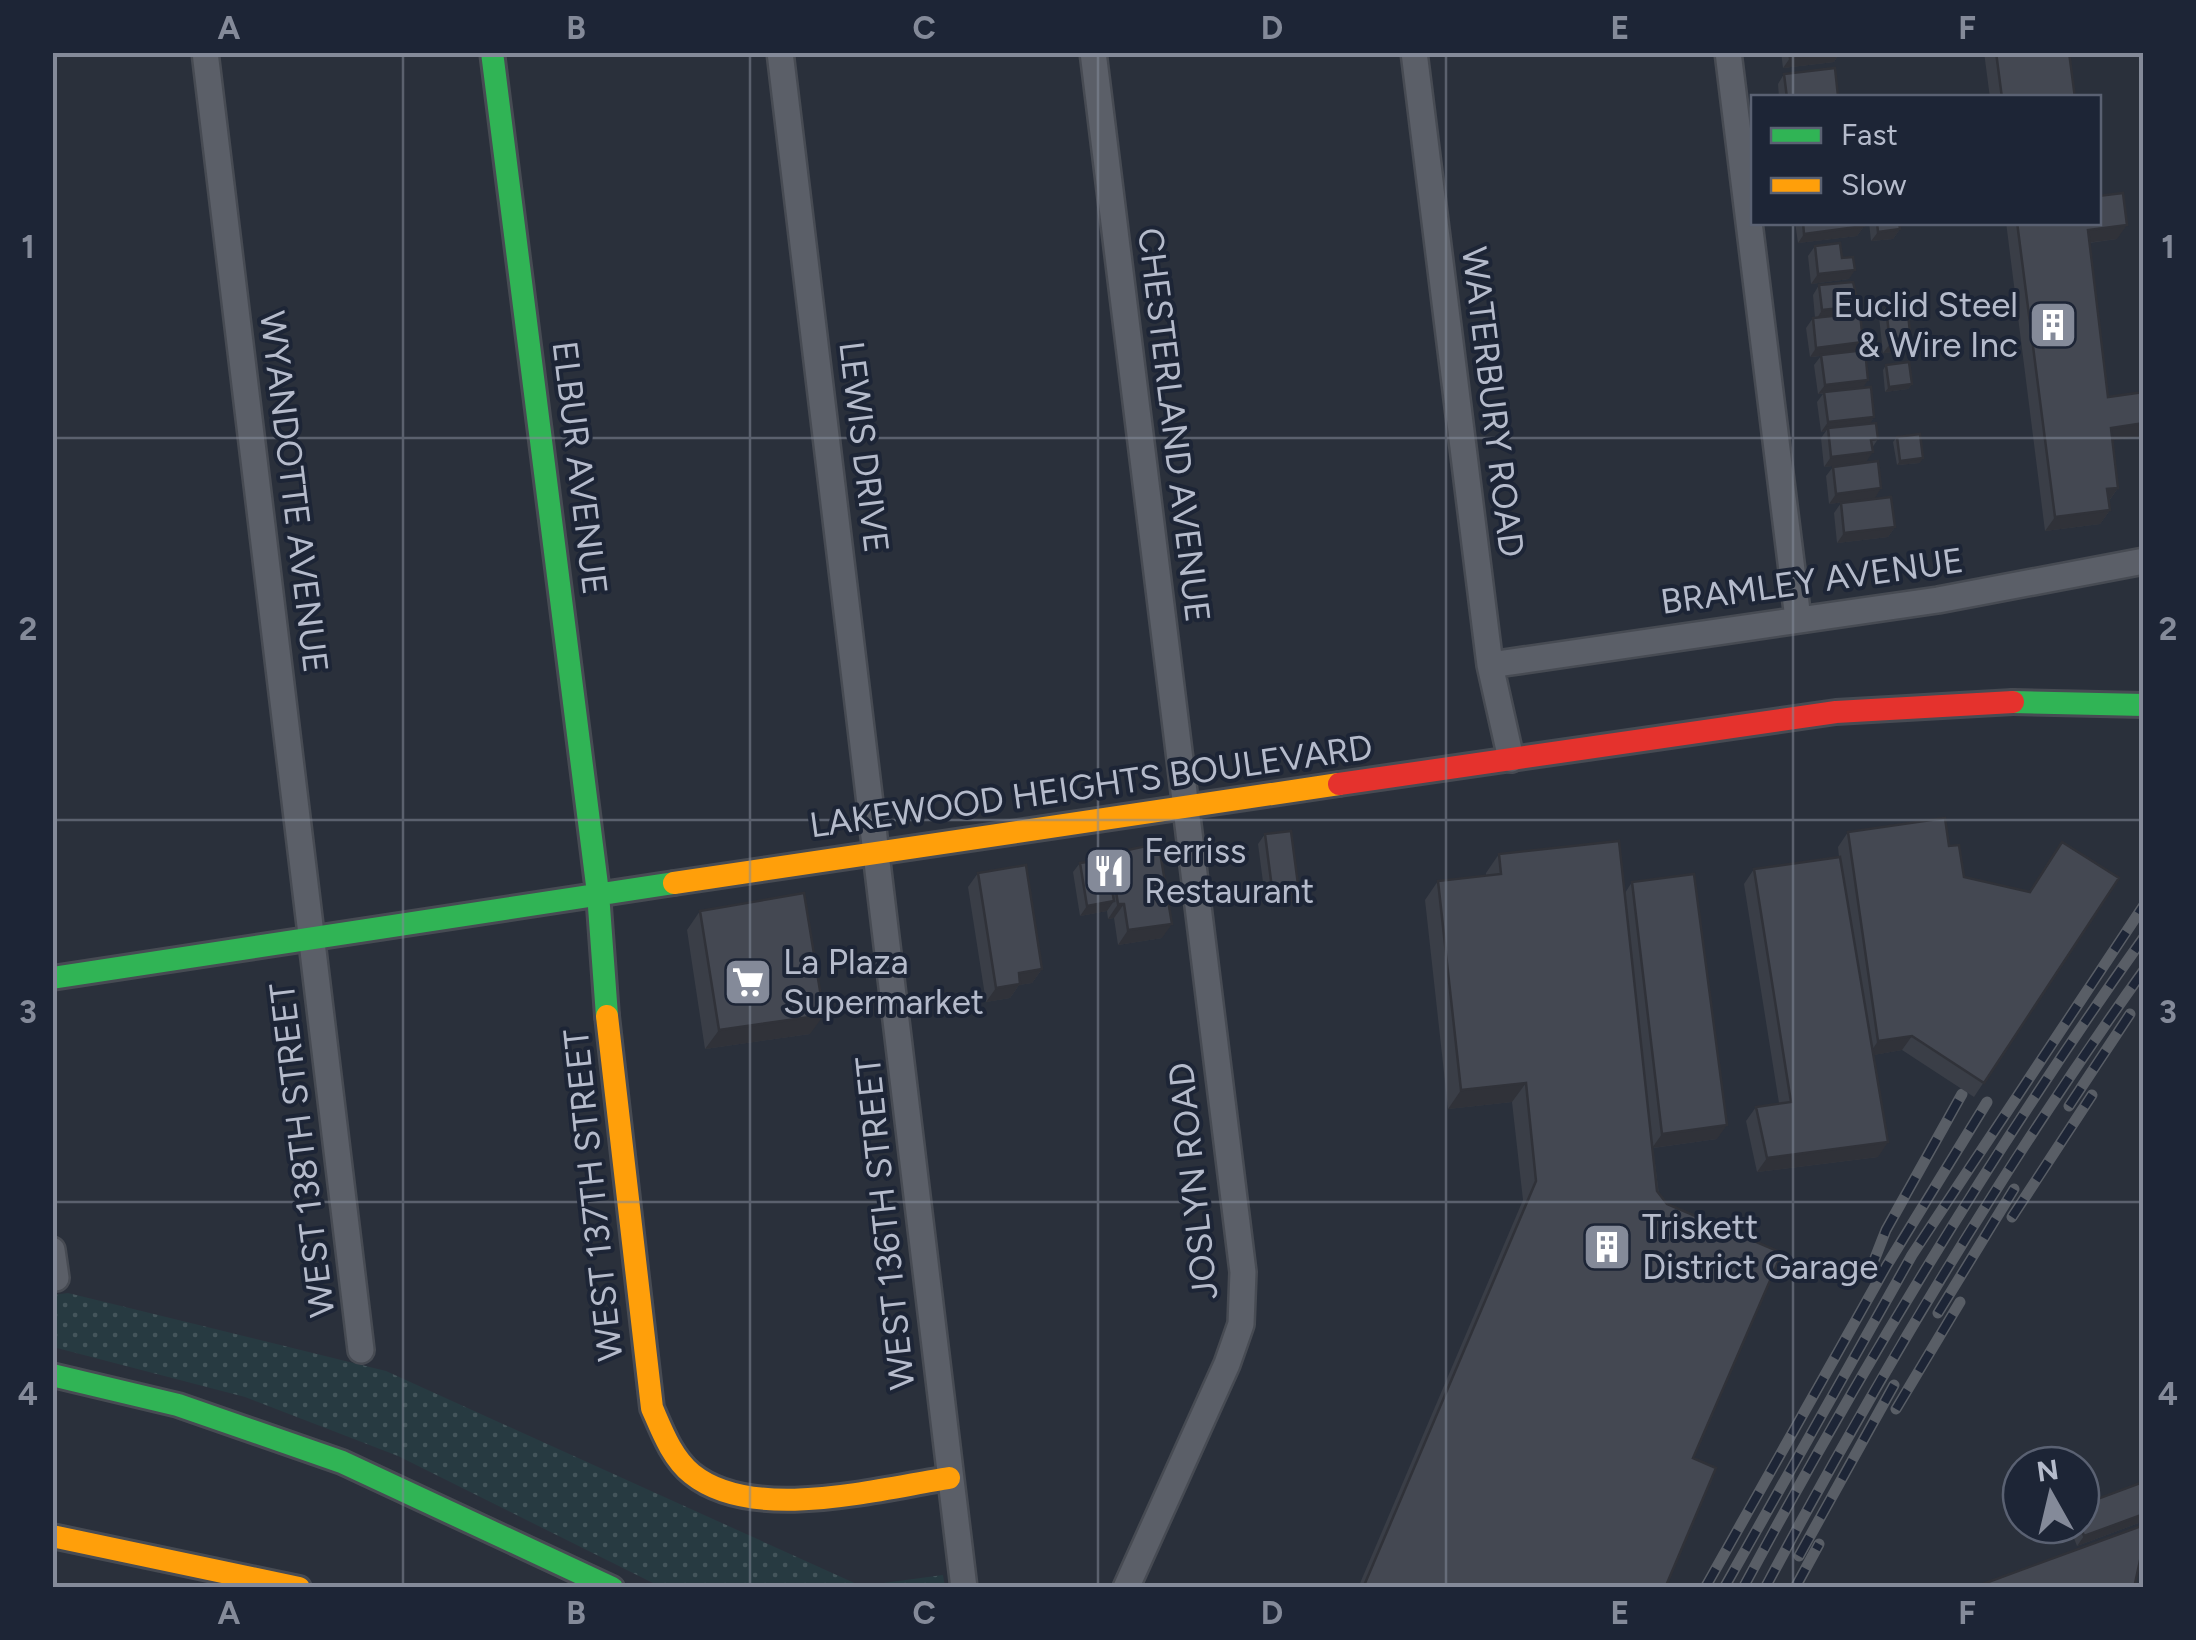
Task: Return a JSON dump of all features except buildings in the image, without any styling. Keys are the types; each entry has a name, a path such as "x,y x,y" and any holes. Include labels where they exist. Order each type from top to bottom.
{"main road":[{"name":"ELBUR AVENUE","path":"492,52 598,893"},
{"name":"LAKEWOOD HEIGHTS BOULEVARD","path":"52,978 1186,806 1923,704 2144,705"},
{"name":"WEST 137TH STREET","path":"598,893 612,1080 652,1408 668,1446 694,1477 734,1495 778,1500 948,1478"},
{"path":"52,1375 178,1405 342,1462 612,1588"},
{"path":"52,1536 299,1588"}],"street":[{"name":"WYANDOTTE AVENUE","path":"204,52 314,941"},
{"name":"LEWIS DRIVE","path":"780,52 879,851"},
{"name":"CHESTERLAND AVENUE","path":"1093,52 1186,806"},
{"name":"WATERBURY ROAD","path":"1414,52 1490,664 1511,759"},
{"path":"1728,52 1798,619"},
{"name":"BRAMLEY AVENUE","path":"1490,664 1938,600 2144,561"},
{"name":"JOSLYN ROAD","path":"1126,1588 1227,1364 1240,1324 1243,1272 1186,806"},
{"name":"WEST 136TH STREET","path":"879,851 948,1478 964,1588"},
{"name":"WEST 138TH STREET","path":"314,941 361,1350"},
{"path":"52,1250 56,1278"}],"shaded area":[{"path":"68,1293 386,1371 861,1586 943,1575 945,1587 661,1587 398,1456 245,1397 53,1347 52,1295"}],"railway":[{"path":"1724,1588 1912,1255 2144,905"},
{"path":"1743,1588 1933,1256 2144,937"},
{"path":"1765,1588 1944,1273 2041,1120 2144,970"},
{"path":"2069,1106 2130,1014"},
{"path":"1868,1276 1886,1230 1962,1094"},
{"path":"2012,1217 2092,1095"},
{"path":"1705,1588 1887,1265 1987,1102"},
{"path":"1938,1313 2014,1189"},
{"path":"1896,1409 1960,1302"},
{"path":"1799,1556 1894,1385"},
{"path":"1795,1588 1819,1544"}],"traffic: fast":[{"path":"492,52 598,893 607,1016"},
{"path":"2013,702 2144,705"},
{"path":"52,978 674,883"},
{"path":"52,1375 178,1405 342,1462 612,1588"}],"traffic: slow":[{"path":"674,883 1339,784"},
{"path":"607,1016 652,1408 679,1460 692,1474 718,1489 781,1500 853,1494 949,1478"},
{"path":"52,1536 299,1588"}],"traffic: jam":[{"path":"1339,784 1836,712 2013,702"}],"place":[{"name":"Euclid Steel & Wire Inc","path":"2053,325"},
{"name":"Ferriss Restaurant","path":"1109,871"},
{"name":"La Plaza Supermarket","path":"748,982"},
{"name":"Triskett District Garage","path":"1607,1247"}]}
